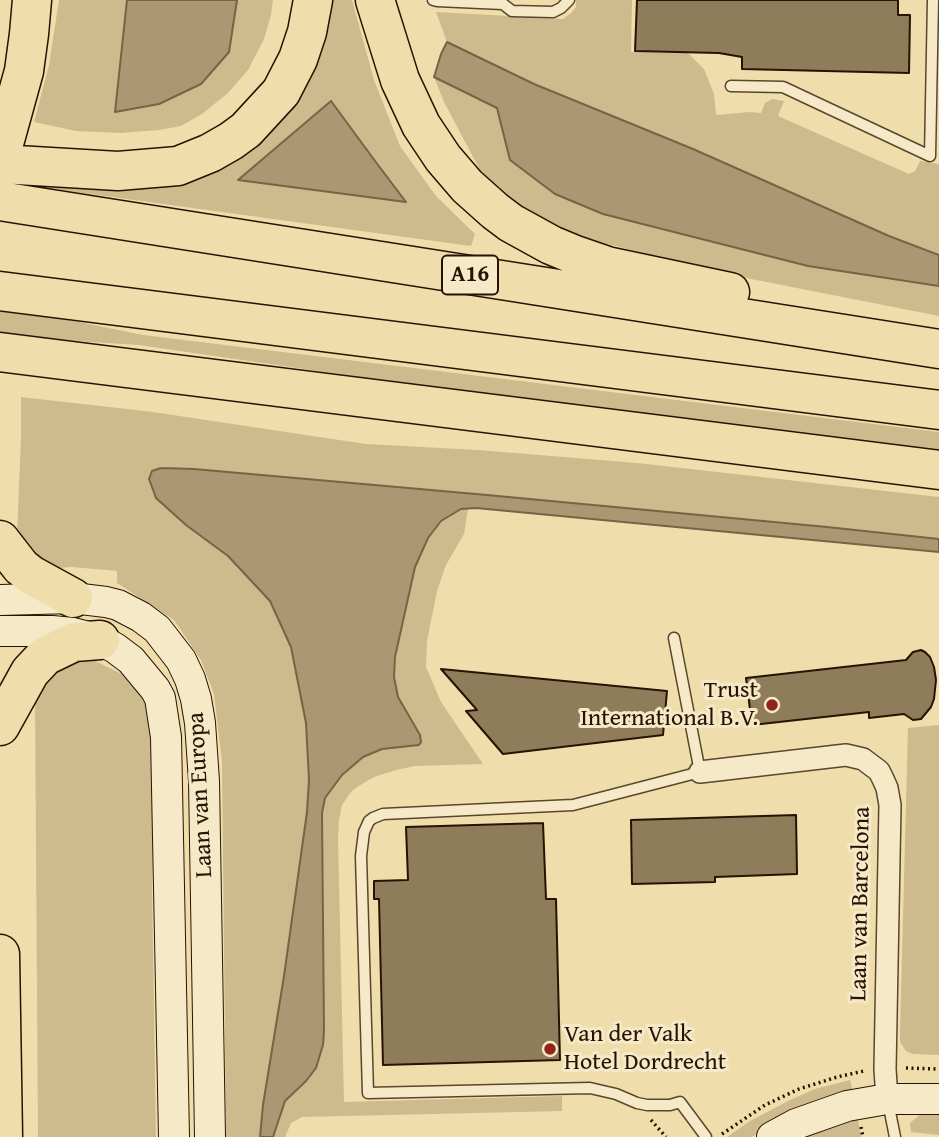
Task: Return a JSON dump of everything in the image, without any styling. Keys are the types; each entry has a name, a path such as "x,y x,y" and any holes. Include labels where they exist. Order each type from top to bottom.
{"highway":[{"path":"11,163 11,119 24,71 32,0"},
{"path":"11,163 85,166 117,163 170,150 219,127 240,110 269,76 292,18 294,0"},
{"path":"11,163 118,171 177,166 210,153 231,141 261,116 281,92 298,59 313,0"},
{"name":"A16","path":"375,0 406,97 429,138 467,186 511,223 551,245 607,265 762,298 939,348"},
{"name":"A16","path":"0,201 939,348"},
{"path":"0,291 939,410"},
{"path":"0,352 939,470"},
{"path":"0,540 21,567 31,575 74,597"},
{"path":"0,726 30,672 45,656 74,642 100,640"},
{"path":"0,954 3,1137"}],"street":[{"name":"Laan van Europa","path":"0,600 74,597 118,605 157,629 181,660 190,679 196,699 202,747 206,833 210,1137"},
{"name":"Laan van Europa","path":"0,631 52,631 100,640 131,660 144,673 160,698 165,722 174,1137"},
{"name":"Laan van Barcelona","path":"700,772 846,755 863,759 879,771 887,788 890,805 885,1069 887,1099"},
{"path":"772,1137 796,1124 847,1106 887,1099 939,1099"}],"lane":[{"path":"433,0 502,4 512,11 553,12 569,0"},
{"path":"731,86 783,87 930,156 933,0"},
{"path":"674,638 700,772 573,805 377,815 366,825 361,856 368,1093 590,1088 647,1105 680,1102 706,1137"},
{"path":"887,1099 895,1137"}],"shaded area":[{"path":"59,0 127,0 115,112 229,52 237,0 273,0 264,39 248,70 228,93 202,114 181,126 121,133 76,131 34,122 49,65"},
{"path":"127,0 237,0 229,52 201,84 159,104 115,112"},
{"path":"329,0 352,0 374,80 400,146 436,196 475,234 471,246 24,185 26,179 105,181 291,104 311,76 323,45 330,13","holes":["331,101 405,201 238,180"]},
{"path":"576,0 632,0 631,52 688,53 704,69 714,94 716,115 761,113 765,103 772,99 784,101 778,116 909,174 915,171 920,161 939,164 939,255 534,84 447,42 436,12 563,19 576,7"},
{"path":"447,42 534,84 939,255 939,286 808,266 603,214 555,194 510,160 497,108 434,77"},
{"path":"434,77 497,108 510,160 603,214 808,266 939,286 939,316 736,276 567,234 518,204 482,174 444,102"},
{"path":"331,101 378,165 406,202 238,180"},
{"path":"0,310 54,317 143,335 939,432 939,450 400,383 139,345 0,333"},
{"path":"21,397 153,412 366,444 637,463 939,497 939,539 194,469 156,469 152,491 156,498 186,525 228,556 270,601 291,647 306,723 309,780 307,812 260,1137 226,1137 222,762 214,694 201,660 174,620 117,583 117,571 72,567 56,568 47,573 17,535"},
{"path":"161,468 487,495 939,539 939,552 476,508 461,509 441,521 428,538 415,567 395,657 394,677 398,697 420,735 421,742 419,745 382,749 363,757 342,775 325,798 322,813 323,1045 316,1068 285,1101 273,1137 260,1137 307,812 309,780 306,723 291,647 270,601 228,556 186,525 156,498 149,479 152,471"},
{"path":"468,508 464,534 446,565 437,591 427,641 426,667 441,702 483,764 415,766 396,770 374,777 357,787 342,805 338,839 344,1102 562,1096 562,1111 302,1117 291,1123 285,1137 274,1137 274,1128 285,1101 316,1068 323,1045 322,813 325,798 342,775 363,757 382,749 419,745 420,735 395,687 398,635 415,567 428,538 441,521"},
{"path":"71,659 91,659 122,674 136,686 150,713 154,776 152,888 156,1137 38,1137 35,703 39,687"},
{"path":"939,725 939,1055 913,1054 906,1051 900,1042 908,728"},
{"path":"850,1080 853,1093 784,1117 752,1137 727,1137 750,1121 790,1100 815,1089"},
{"path":"939,1110 939,1135 911,1132 910,1123 922,1113"},
{"path":"857,1114 861,1137 794,1137"}],"building":[{"path":"637,0 898,0 898,15 910,15 909,73 742,69 742,57 719,53 635,51"},
{"path":"921,650 930,657 936,680 931,707 921,719 913,720 904,714 869,718 869,712 752,725 746,678 906,660 913,652"},
{"path":"441,669 667,691 663,735 503,754 466,711 477,710"},
{"path":"796,815 797,874 715,877 715,882 632,884 631,820"},
{"path":"543,823 546,899 556,899 560,1060 383,1065 379,899 374,899 374,881 408,880 406,827"}],"place":[{"name":"Trust International B.V.","path":"772,705"},
{"name":"Van der Valk Hotel Dordrecht","path":"550,1049"}]}
